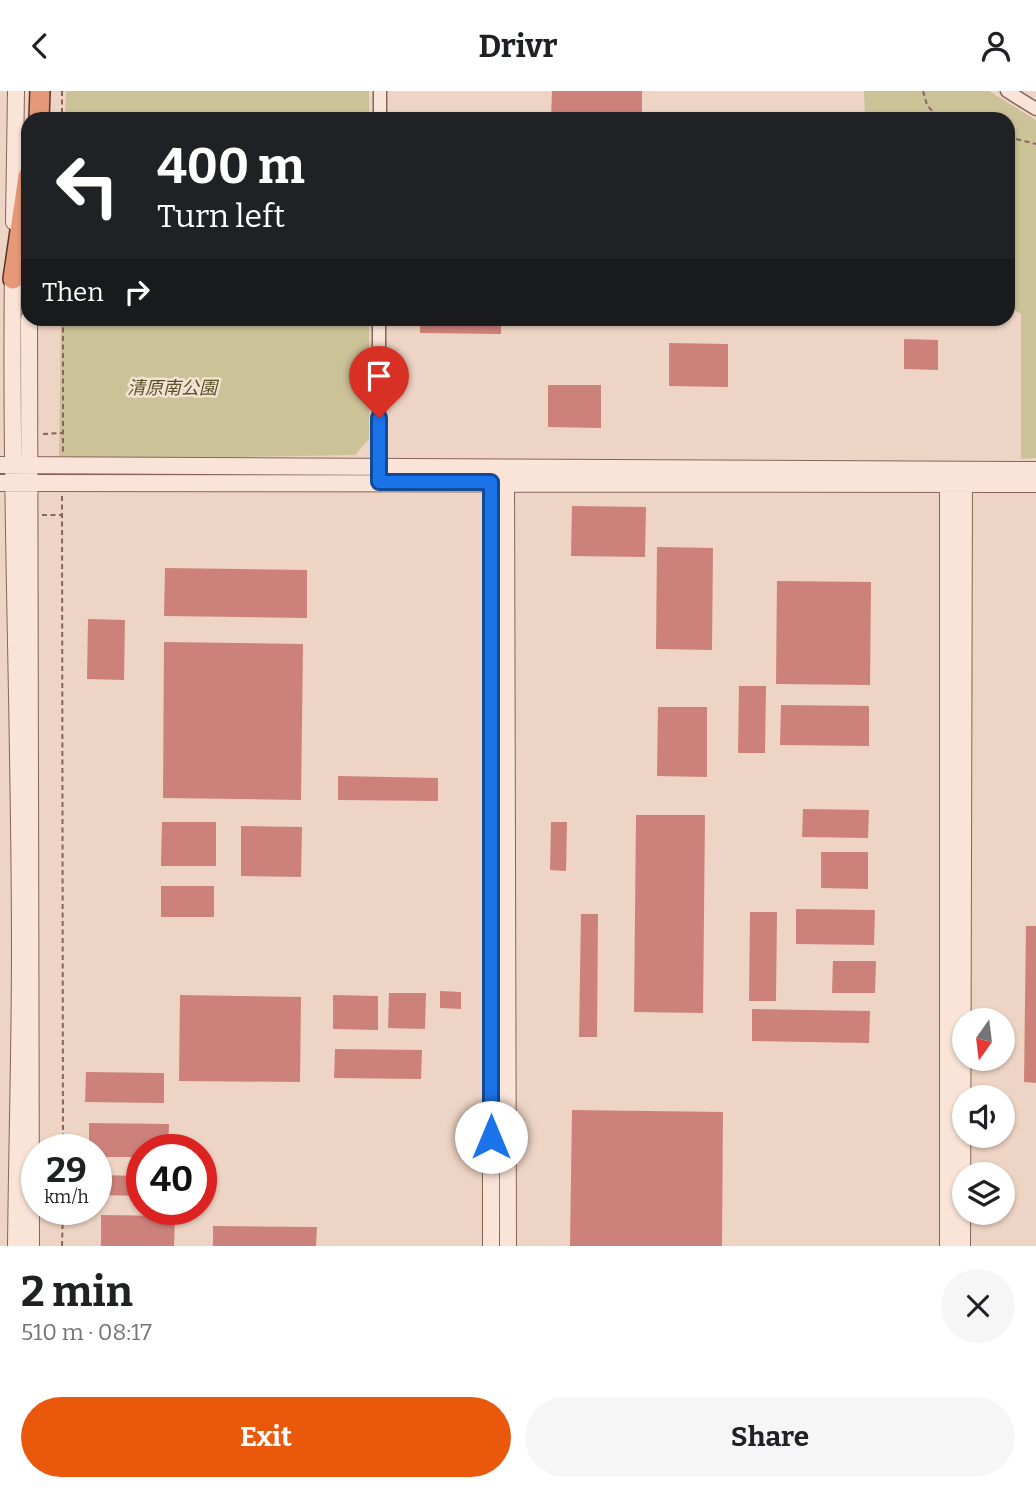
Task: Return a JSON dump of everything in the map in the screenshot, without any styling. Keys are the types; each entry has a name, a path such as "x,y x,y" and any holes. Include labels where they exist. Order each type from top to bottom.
{"highway":[{"path":"30,112 31,91"},
{"path":"39,112 40,91"},
{"path":"13,279 21,224"}],"street":[{"path":"16,91 12,337 20,936 16,1246"},
{"path":"47,112 50,91"},
{"path":"380,91 380,112"},
{"path":"1007,91 1036,109"},
{"path":"15,465 28,326"},
{"path":"379,326 379,475"},
{"path":"15,465 379,475"},
{"path":"956,477 1036,470"},
{"path":"15,483 499,475 956,477 1036,484"},
{"path":"491,1246 499,475"},
{"path":"499,475 508,1246"},
{"path":"948,1246 956,477"},
{"path":"956,477 962,1246"},
{"path":"15,483 31,1246"}],"path":[{"path":"62,91 62,112"},
{"path":"923,91 927,105 933,112"},
{"path":"1015,139 1036,144"},
{"path":"62,326 63,460"},
{"path":"39,434 63,433"},
{"path":"62,491 63,1134"},
{"path":"38,515 61,515"},
{"path":"62,1246 63,1225"}],"green space":[{"path":"66,91 369,91 369,112 65,112"},
{"path":"864,91 989,91 1036,120 1036,458 1021,459 1021,314 1015,310 1015,112 865,112"},
{"name":"清原南公園","path":"61,326 369,326 369,439 355,455 59,460"}],"building":[{"path":"552,91 642,91 642,112 551,112"},
{"path":"420,326 501,326 501,334 420,333"},
{"path":"904,339 938,340 938,370 904,369"},
{"path":"669,343 728,344 728,387 669,386"},
{"path":"548,385 601,385 601,428 548,427"},
{"path":"572,506 646,507 645,557 571,556"},
{"path":"657,547 713,548 712,650 656,649"},
{"path":"165,568 307,570 307,618 164,616"},
{"path":"777,581 871,582 870,685 776,684"},
{"path":"88,619 125,620 124,680 87,679"},
{"path":"164,642 303,644 301,800 163,798"},
{"path":"739,686 766,686 765,753 738,753"},
{"path":"781,705 869,706 869,746 780,745"},
{"path":"658,707 707,707 707,777 657,776"},
{"path":"338,776 438,778 438,801 338,800"},
{"path":"803,809 869,810 868,838 802,837"},
{"path":"636,815 705,815 703,1013 634,1012"},
{"path":"162,822 216,822 216,866 161,866"},
{"path":"551,822 567,822 566,871 550,870"},
{"path":"241,826 302,827 301,877 241,876"},
{"path":"821,852 868,852 868,889 821,888"},
{"path":"161,886 214,886 214,917 161,917"},
{"path":"796,909 875,910 874,945 796,944"},
{"path":"750,912 777,912 776,1001 749,1001"},
{"path":"581,914 598,914 597,1037 579,1037"},
{"path":"1026,926 1036,926 1036,1083 1024,1082"},
{"path":"833,961 876,961 875,993 832,993"},
{"path":"440,991 461,992 461,1009 440,1008"},
{"path":"389,993 426,993 425,1029 388,1028"},
{"path":"180,995 301,997 300,1082 179,1081"},
{"path":"333,995 378,996 378,1030 333,1029"},
{"path":"752,1009 870,1011 869,1043 752,1041"},
{"path":"335,1049 422,1050 421,1079 334,1078"},
{"path":"86,1072 164,1073 164,1103 85,1102"},
{"path":"572,1110 723,1112 722,1246 570,1246"},
{"path":"89,1123 169,1124 169,1134 126,1134 126,1157 112,1157 112,1134 89,1134"},
{"path":"112,1175 126,1176 126,1196 112,1195"},
{"path":"112,1215 126,1215 126,1225 175,1225 174,1246 101,1246 101,1225 112,1225"},
{"path":"213,1226 317,1227 316,1246 213,1246"}],"route":[{"path":"379,418 379,482 491,482 491,1137"}]}
